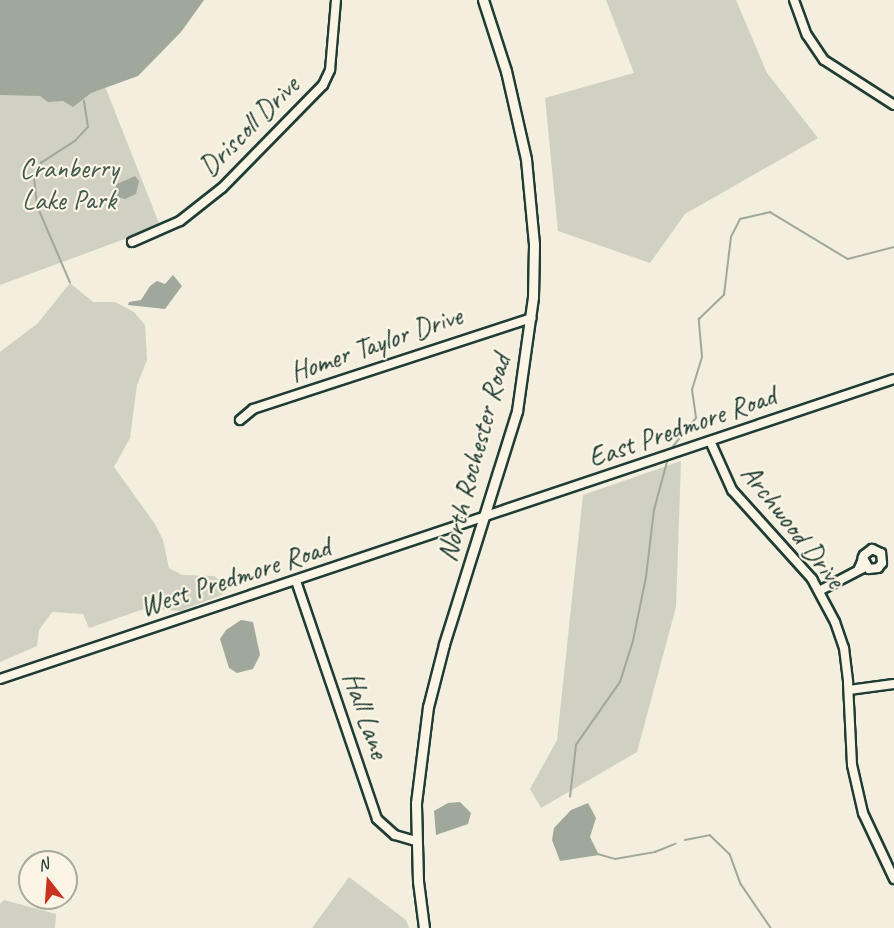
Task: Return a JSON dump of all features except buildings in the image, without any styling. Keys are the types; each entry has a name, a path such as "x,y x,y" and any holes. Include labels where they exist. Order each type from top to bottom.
{"main road":[{"name":"North Rochester Road","path":"424,928 416,841 416,803 428,707 444,644 517,411 531,318 534,244 530,181 520,126 483,0"}],"street":[{"name":"Driscoll Drive","path":"132,242 176,223 222,188 323,86 330,70 336,0"},
{"path":"794,0 807,35 824,60 894,105"},
{"name":"Homer Taylor Drive","path":"240,420 253,409 531,318"},
{"name":"East Predmore Road","path":"485,518 894,379"},
{"name":"Archwood Drive","path":"711,441 740,500 802,566 819,591 844,648 849,690 852,765 861,803 876,847 894,879"},
{"name":"West Predmore Road","path":"0,679 485,518"},
{"path":"819,591 859,568 869,569 881,566 882,556 872,549 863,558 859,568"},
{"path":"863,558 869,569"},
{"name":"Hall Lane","path":"296,581 377,819 395,835 416,841"},
{"path":"849,690 894,684"}],"green space":[{"name":"Cranberry Lake Park","path":"0,0 71,0 160,226 0,285"},
{"path":"606,0 736,0 767,73 818,138 685,214 650,263 558,231 545,98 634,73"},
{"path":"70,283 93,302 115,302 134,312 145,325 147,360 137,385 130,438 114,467 155,524 163,540 169,568 182,575 214,576 227,586 222,595 180,611 147,608 89,628 83,614 52,612 39,630 37,646 0,662 0,352 38,323"},
{"path":"681,461 676,607 637,752 541,808 530,789 557,740 583,495"},
{"path":"349,877 406,920 409,928 312,928"},
{"path":"4,900 18,904 18,910 41,910 56,914 55,928 0,928 0,904"}],"shaded area":[{"path":"0,0 204,0 181,32 138,76 91,93 73,107 63,101 48,102 40,96 0,95"},
{"path":"135,176 139,181 136,194 125,199 117,197 114,189 117,184"},
{"path":"173,275 182,286 165,309 128,305 129,302 141,300 150,286 157,281 165,284"},
{"path":"241,620 253,622 260,655 253,669 237,673 229,668 220,639 226,630"},
{"path":"460,802 471,813 468,824 436,835 434,811 448,803"},
{"path":"588,803 596,818 590,837 599,855 560,861 552,840 554,828 571,810"}],"waterway":[{"path":"70,283 37,206 34,178 41,163 75,141 88,127 84,101"},
{"path":"671,449 696,418 692,390 702,357 699,319 724,295 731,237 740,219 770,212 848,259 894,247"},
{"path":"570,797 576,745 620,682 633,641 646,577 654,510 667,462"},
{"path":"685,840 710,835 730,854 741,884 771,928"},
{"path":"598,854 615,859 655,852 675,844"}]}
